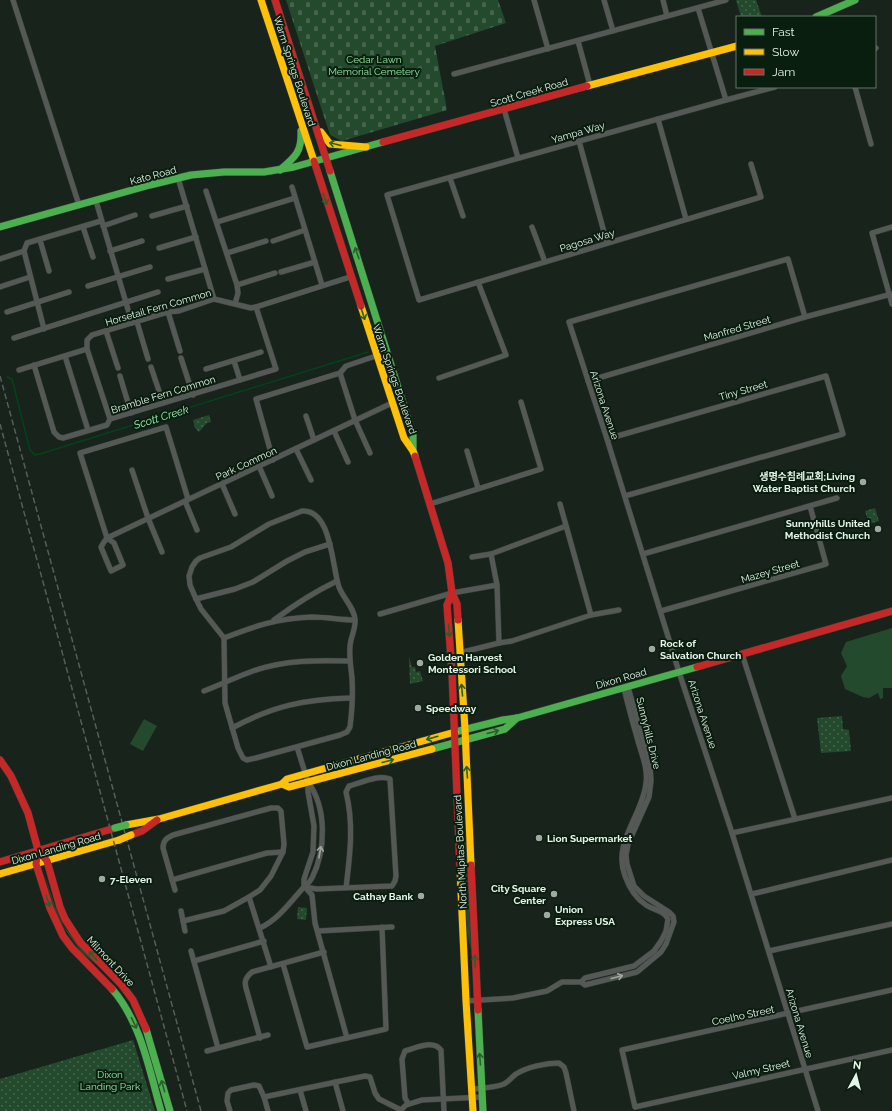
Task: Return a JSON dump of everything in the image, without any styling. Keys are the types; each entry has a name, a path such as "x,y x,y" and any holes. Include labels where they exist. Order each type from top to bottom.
{"main road":[{"name":"Warm Springs Boulevard","path":"261,0 376,356 404,438 413,451"},
{"name":"Warm Springs Boulevard","path":"275,0 361,266 380,332 413,435 413,451"},
{"path":"832,9 844,0"},
{"path":"818,16 855,0"},
{"name":"Scott Creek Road","path":"314,162 590,85 736,46"},
{"path":"280,170 295,158 299,152 302,141 298,112"},
{"path":"314,122 330,144 339,146 366,147"},
{"name":"Kato Road","path":"0,227 178,178 205,173 264,172 314,162"},
{"path":"350,277 359,277 370,310 376,318"},
{"path":"380,332 378,338 393,386 394,396 392,403 399,406 410,437 413,440"},
{"name":"North Milpitas Boulevard","path":"413,451 448,563 452,592 457,604 465,728 483,1111"},
{"name":"North Milpitas Boulevard","path":"452,592 447,605 466,1001 473,1111"},
{"name":"Dixon Road","path":"454,731 517,718 892,611"},
{"name":"Dixon Road","path":"465,739 505,729 517,718"},
{"name":"Dixon Landing Road","path":"0,862 115,828 159,819 282,784 287,779 454,731"},
{"name":"Dixon Landing Road","path":"282,784 289,787 465,739"},
{"name":"Milmont Drive","path":"0,760 11,776 28,813 38,850 36,864 50,908 64,936 72,948 114,990 126,1007 137,1030 161,1111"},
{"name":"Dixon Landing Road","path":"0,874 119,840 142,831 159,819"},
{"name":"Milmont Drive","path":"38,850 47,861 65,919 80,942 121,984 133,1000 146,1028 170,1111"}],"street":[{"path":"12,0 79,206"},
{"path":"534,0 548,49"},
{"path":"604,0 613,31"},
{"path":"663,0 667,16"},
{"path":"454,74 726,0"},
{"path":"698,8 726,100"},
{"path":"578,41 590,85"},
{"name":"Yampa Way","path":"419,300 387,196 771,88"},
{"path":"855,88 871,144"},
{"path":"504,109 518,158"},
{"path":"658,119 686,219"},
{"path":"579,141 607,243"},
{"name":"Pagosa Way","path":"419,300 761,196 751,164"},
{"path":"178,178 214,299"},
{"path":"450,178 463,216"},
{"path":"292,187 322,286"},
{"path":"206,191 237,285 238,293 235,304"},
{"path":"217,222 295,198"},
{"path":"96,201 118,277 148,359"},
{"path":"152,216 187,206"},
{"path":"44,329 24,251 27,243 83,227 135,216"},
{"path":"83,227 93,257"},
{"path":"532,227 545,262"},
{"path":"892,227 872,233 892,304"},
{"path":"273,241 305,230"},
{"path":"159,248 196,237"},
{"path":"40,240 49,271"},
{"path":"110,251 142,241"},
{"path":"227,254 266,241"},
{"path":"0,258 24,251"},
{"name":"Arizona Avenue","path":"805,317 788,259 569,322 679,672 752,894 818,1111"},
{"path":"281,272 315,262"},
{"path":"88,286 150,266"},
{"path":"168,279 205,269"},
{"path":"237,285 275,273"},
{"path":"0,287 30,277"},
{"name":"Horsetail Fern Common","path":"88,349 87,340 92,335 168,312 178,311 214,299 251,308 350,277"},
{"path":"439,378 506,355 478,282"},
{"path":"7,312 68,292"},
{"path":"14,338 158,292"},
{"name":"Manfred Street","path":"588,381 805,317 890,294"},
{"name":"Bramble Fern Common","path":"34,365 54,432 58,437 63,438 107,425 110,419 276,369 256,307"},
{"path":"168,312 180,351"},
{"path":"106,331 118,368"},
{"path":"19,370 88,349 110,419"},
{"path":"206,369 261,352"},
{"path":"65,356 88,430"},
{"path":"273,460 256,399 340,373 346,366 376,356"},
{"path":"182,358 193,395"},
{"path":"234,360 240,380"},
{"path":"151,367 163,403"},
{"path":"340,373 355,420 370,453"},
{"path":"120,376 131,413"},
{"name":"Tiny Street","path":"607,439 826,376 843,434 624,496"},
{"path":"430,504 541,469 521,402"},
{"name":"Park Common","path":"107,538 392,403"},
{"path":"306,416 314,440"},
{"path":"107,538 102,547 111,571 123,565 114,543 107,538 80,453 166,427 197,530"},
{"path":"334,431 348,462"},
{"path":"296,449 311,480"},
{"path":"468,451 478,488"},
{"path":"259,466 272,496"},
{"path":"132,470 148,518 162,552"},
{"path":"222,484 235,514"},
{"path":"643,554 837,498"},
{"path":"560,504 591,615"},
{"name":"Mazey Street","path":"661,611 826,564 810,506"},
{"path":"302,511 310,512 317,517 324,529 330,544 337,581 356,620 350,646 352,680 349,730 347,732 251,760 243,758 238,748 225,703 224,638 211,622 196,599 190,585 192,567 196,561 231,547 269,524 302,511"},
{"path":"472,557 491,554 566,526"},
{"path":"196,599 235,589 253,582 305,552 330,544"},
{"path":"491,554 497,585 498,643"},
{"path":"271,622 297,603 337,581"},
{"path":"380,614 452,592 497,585"},
{"path":"459,652 512,641 591,615 619,610"},
{"path":"224,638 259,625 280,620 313,617 356,620"},
{"path":"742,654 794,819"},
{"path":"204,691 253,671 282,664 311,661 350,661"},
{"name":"Sunnyhills Drive","path":"466,1001 513,998 547,991 562,982 581,982 585,985 637,972 661,952 666,944 674,922 673,916 644,896 634,886 627,864 626,855 628,844 649,797 651,781 650,765 626,687"},
{"path":"232,728 274,708 327,698 351,698"},
{"path":"297,747 308,782 308,792 314,826 314,838 310,864 304,879 304,887 312,895 314,915 347,1038"},
{"path":"304,887 317,889 346,888 392,886 396,876 390,779 386,777 380,777 349,786 346,792 349,805 352,840 346,888"},
{"path":"260,928 277,918 311,880 320,854 321,818 315,791 308,782"},
{"path":"732,833 892,798"},
{"path":"175,890 163,848 163,843 166,838 271,808 278,808 281,811 284,844 283,852 271,876 260,890 250,897 224,910 183,921"},
{"path":"172,880 267,853 283,852"},
{"path":"752,894 892,860"},
{"path":"250,897 271,967"},
{"path":"180,911 185,931"},
{"path":"769,951 892,924"},
{"path":"283,964 307,1047 386,1029 382,927"},
{"path":"318,931 392,927"},
{"path":"194,961 264,941"},
{"path":"191,951 218,1048"},
{"path":"260,1038 244,982 247,976 252,972 324,952"},
{"name":"Coelho Street","path":"635,1107 622,1050 892,990"},
{"path":"208,1051 268,1036"},
{"path":"408,1103 405,1098 402,1059 405,1051 432,1044 438,1046 440,1050 444,1111"},
{"name":"Valmy Street","path":"635,1107 805,1068 892,1050"},
{"path":"472,1089 504,1084 523,1070 551,1063 559,1063 564,1067 566,1073 574,1111"},
{"path":"264,1097 361,1076 370,1077 375,1093 379,1099 400,1110 408,1103 422,1100 483,1097"},
{"path":"335,1082 343,1111"},
{"path":"230,1111 227,1097 228,1093 231,1090 254,1085 259,1086 268,1111"},
{"path":"300,1090 306,1111"}],"green space":[{"name":"Cedar Lawn Memorial Cemetery","path":"286,0 498,0 506,23 435,46 447,110 342,141 330,135"},
{"path":"736,0 756,0 762,16 741,16"},
{"path":"209,415 211,422 207,423 199,432 195,428 193,420"},
{"path":"875,508 879,521 869,524 865,511"},
{"path":"892,628 892,688 883,688 883,698 880,699 878,693 869,698 845,689 841,676 847,666 841,653 846,642"},
{"path":"409,657 412,667 415,667 416,672 420,671 423,681 410,684"},
{"path":"842,716 843,729 849,730 851,751 821,753 817,718"},
{"path":"144,719 157,726 143,751 130,744"},
{"path":"461,791 463,830 467,851 471,950 467,932"},
{"path":"44,873 64,927 103,970 82,953 64,928 54,908"},
{"path":"298,907 307,908 306,920 297,919"},
{"name":"Dixon Landing Park","path":"133,1040 155,1111 0,1111 0,1079"}],"waterway":[{"name":"Scott Creek","path":"7,377 12,379 30,450 35,455 368,352"}],"railway":[{"path":"0,376 201,1111"},
{"path":"0,424 187,1111"}],"traffic: fast":[{"path":"818,16 855,0"},
{"path":"280,170 294,157 299,149 301,131"},
{"path":"0,227 191,175 224,172 264,172 294,167 383,142"},
{"path":"330,171 413,435 413,451"},
{"path":"455,732 517,718 697,667"},
{"path":"432,749 505,729 517,718"},
{"path":"115,828 126,825"},
{"path":"112,989 122,1002 137,1031 148,1063 161,1111"},
{"path":"478,1010 483,1111"},
{"path":"146,1029 170,1111"}],"traffic: slow":[{"path":"261,0 314,161"},
{"path":"587,86 736,46"},
{"path":"321,132 330,144 366,147"},
{"path":"361,306 404,438 415,456"},
{"path":"458,620 465,729 471,865"},
{"path":"126,825 159,819 282,784 287,779 455,732"},
{"path":"282,784 289,787 432,749"},
{"path":"119,840 131,835"},
{"path":"0,874 119,840"},
{"path":"460,869 473,1111"}],"traffic: jam":[{"path":"275,0 330,171"},
{"path":"383,142 587,86"},
{"path":"314,161 361,306"},
{"path":"415,456 448,563 452,593 457,604 458,620"},
{"path":"452,593 447,605 452,672 460,869"},
{"path":"697,667 892,611"},
{"path":"0,760 11,776 28,813 38,850 36,864 50,908 63,936 72,948 112,989"},
{"path":"131,835 142,831 157,820"},
{"path":"0,862 115,828"},
{"path":"38,850 47,861 60,907 65,919 80,942 121,984 133,1000 146,1029"},
{"path":"471,865 478,1010"}],"place":[{"name":"생명수침례교회;Living Water Baptist Church","path":"863,482"},
{"name":"Sunnyhills United Methodist Church","path":"878,529"},
{"name":"Rock of Salvation Church","path":"652,649"},
{"name":"Golden Harvest Montessori School","path":"420,663"},
{"name":"Speedway","path":"418,708"},
{"name":"Lion Supermarket","path":"539,838"},
{"name":"7-Eleven","path":"102,879"},
{"name":"City Square Center","path":"554,894"},
{"name":"Cathay Bank","path":"421,896"},
{"name":"Union Express USA","path":"547,915"}]}
